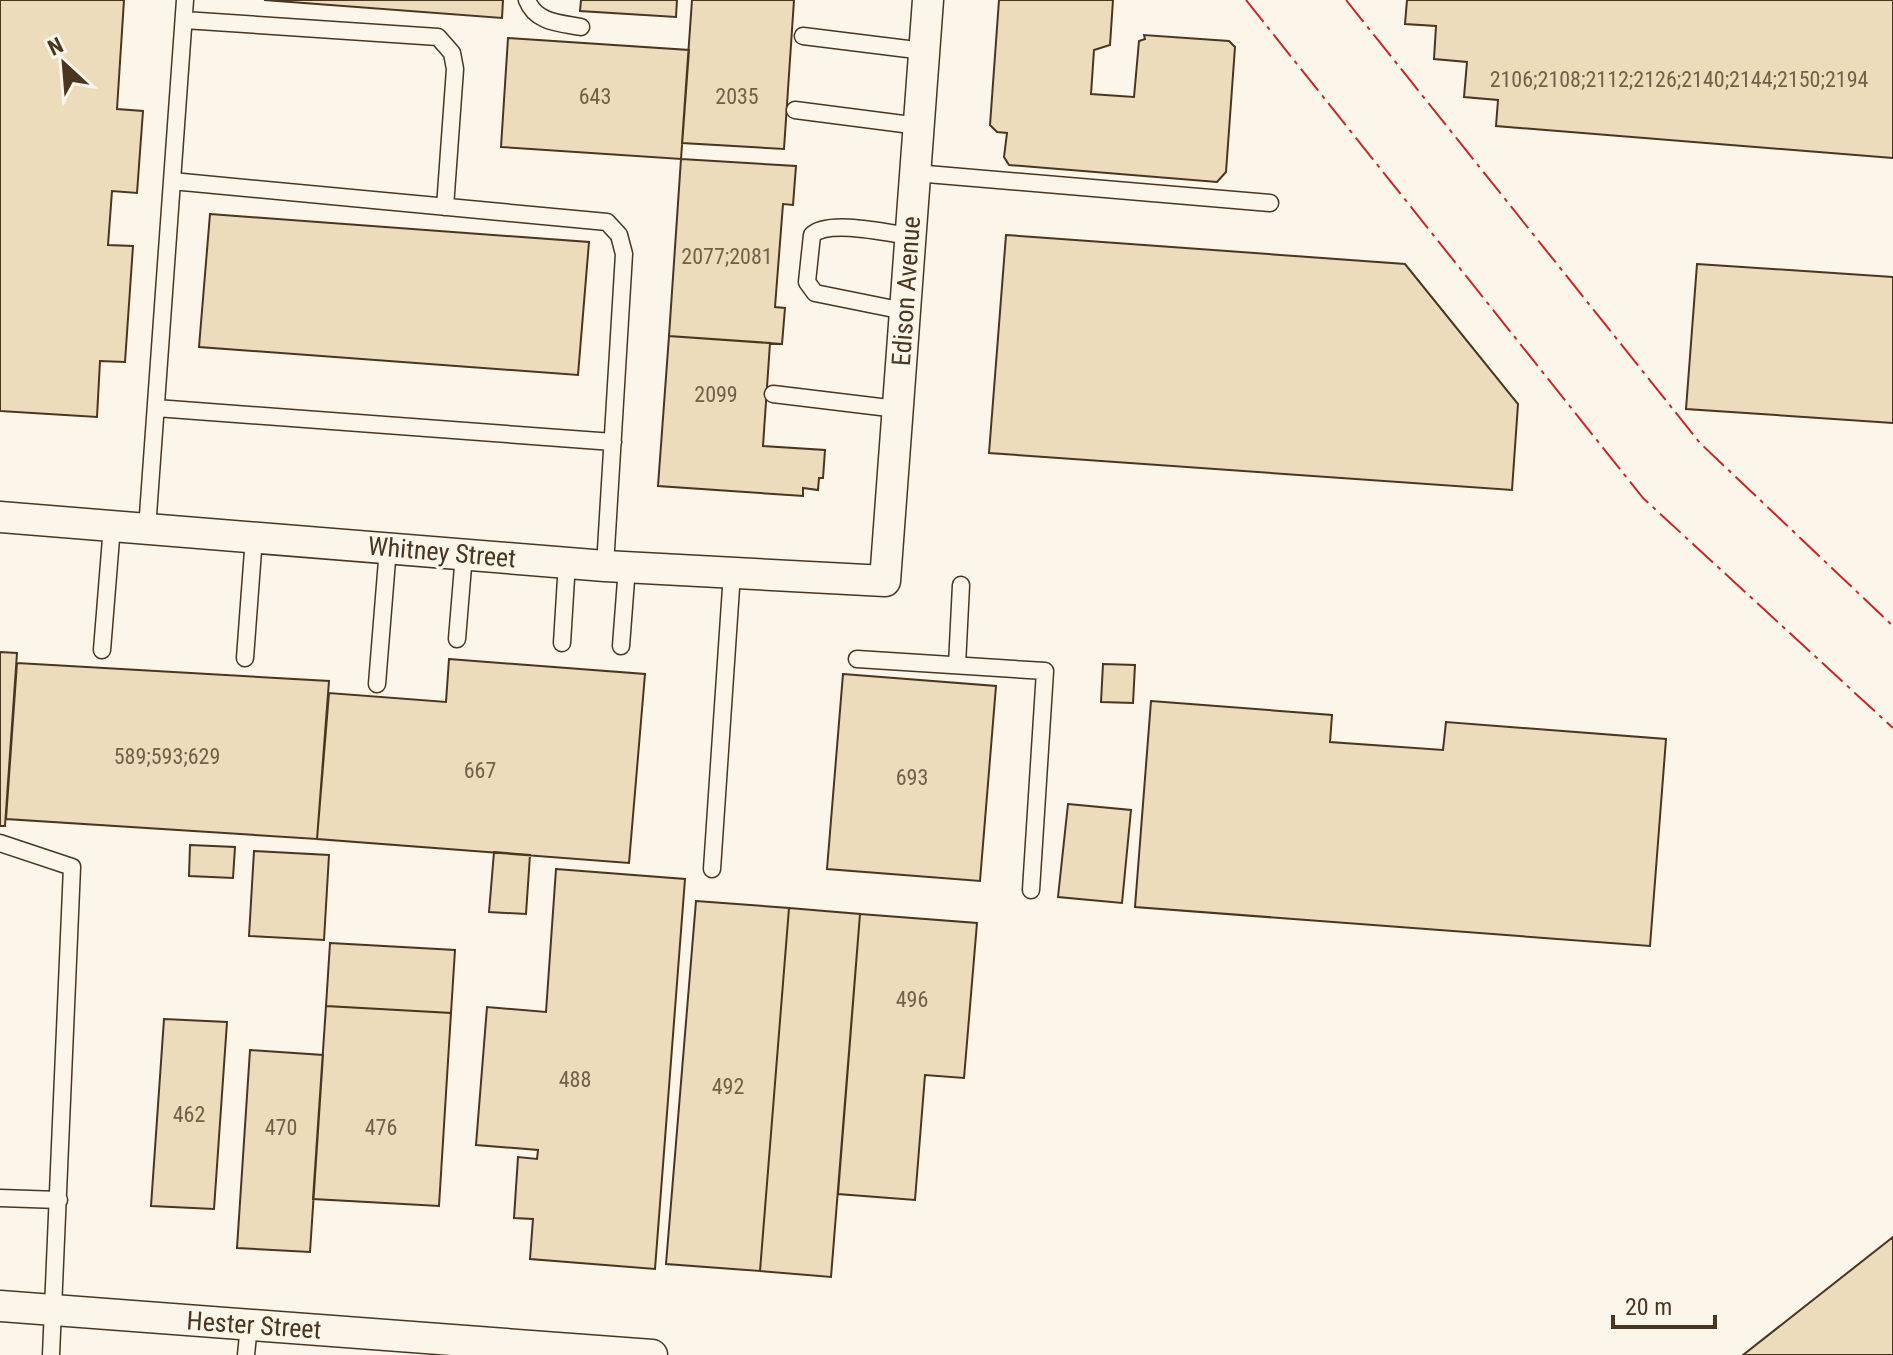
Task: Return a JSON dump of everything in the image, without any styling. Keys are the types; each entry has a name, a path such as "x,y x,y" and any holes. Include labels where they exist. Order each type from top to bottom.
{"street":[{"name":"Edison Avenue","path":"885,581 928,0"},
{"name":"Whitney Street","path":"0,517 616,566 885,581"},
{"name":"Hester Street","path":"0,1306 547,1351 652,1355"}],"lane":[{"path":"147,529 185,0"},
{"path":"527,0 536,14 545,20 581,27"},
{"path":"184,20 438,37 452,53 455,69 445,207"},
{"path":"803,36 924,51"},
{"path":"795,110 919,126"},
{"path":"915,173 1270,203"},
{"path":"172,181 607,222 619,235 624,254 613,442 621,646"},
{"path":"904,311 815,293 807,282 812,235 817,230 832,227 910,236"},
{"path":"773,394 897,409"},
{"path":"156,408 613,442"},
{"path":"102,650 112,526"},
{"path":"245,658 254,537"},
{"path":"377,684 388,548"},
{"path":"457,639 464,554"},
{"path":"562,643 567,562"},
{"path":"712,869 732,573"},
{"path":"957,665 961,585"},
{"path":"857,659 1045,671 1031,890"},
{"path":"0,843 72,867 51,1355"},
{"path":"0,1198 59,1200"},
{"path":"246,1355 249,1325"}],"building":[{"path":"0,0 124,0 117,109 143,111 137,193 112,191 108,245 133,246 125,362 100,361 97,417 0,411"},
{"path":"264,0 503,0 502,18"},
{"path":"581,0 677,0 676,17 580,11"},
{"path":"692,0 794,0 784,149 682,143"},
{"path":"999,0 1113,0 1110,45 1094,50 1091,94 1134,97 1139,41 1145,39 1144,35 1229,41 1235,47 1226,172 1217,182 1009,165 1004,157 1007,133 997,132 990,125"},
{"path":"1407,0 1893,0 1893,158 1496,126 1498,100 1464,97 1467,62 1434,59 1436,26 1405,24"},
{"path":"508,38 689,50 681,159 501,147"},
{"path":"681,159 796,166 793,205 783,204 775,307 785,308 782,344 669,336"},
{"path":"210,214 589,242 578,375 199,347"},
{"path":"1006,235 1405,264 1518,404 1512,490 989,453"},
{"path":"1697,264 1893,277 1893,423 1686,409"},
{"path":"669,336 770,343 763,446 825,450 823,478 819,478 818,490 803,488 803,496 658,486"},
{"path":"0,652 17,653 5,826 0,826"},
{"path":"449,659 645,674 629,863 317,839 329,693 446,702"},
{"path":"17,663 329,681 317,839 6,819"},
{"path":"1103,664 1135,665 1133,703 1101,702"},
{"path":"843,674 996,686 980,881 827,869"},
{"path":"1151,701 1332,715 1330,742 1443,750 1446,722 1666,739 1650,946 1135,907"},
{"path":"1068,804 1131,810 1122,903 1058,897"},
{"path":"190,845 235,847 233,878 189,876"},
{"path":"254,851 329,855 324,940 249,936"},
{"path":"494,852 530,855 526,914 489,912"},
{"path":"556,869 685,879 655,1269 530,1259 533,1219 514,1218 518,1157 537,1159 538,1150 476,1145 487,1007 546,1012"},
{"path":"696,901 789,908 760,1271 666,1264"},
{"path":"789,908 860,914 831,1277 760,1271"},
{"path":"860,914 977,923 964,1078 925,1075 915,1200 838,1194"},
{"path":"330,943 455,950 451,1013 326,1006"},
{"path":"326,1006 451,1013 439,1206 313,1199"},
{"path":"164,1019 227,1022 214,1209 151,1206"},
{"path":"250,1050 323,1055 310,1252 237,1248"},
{"path":"1893,1237 1893,1355 1743,1355"}],"power":[{"path":"1246,0 1643,498 1893,728"},
{"path":"1346,0 1700,443 1893,626"}]}
